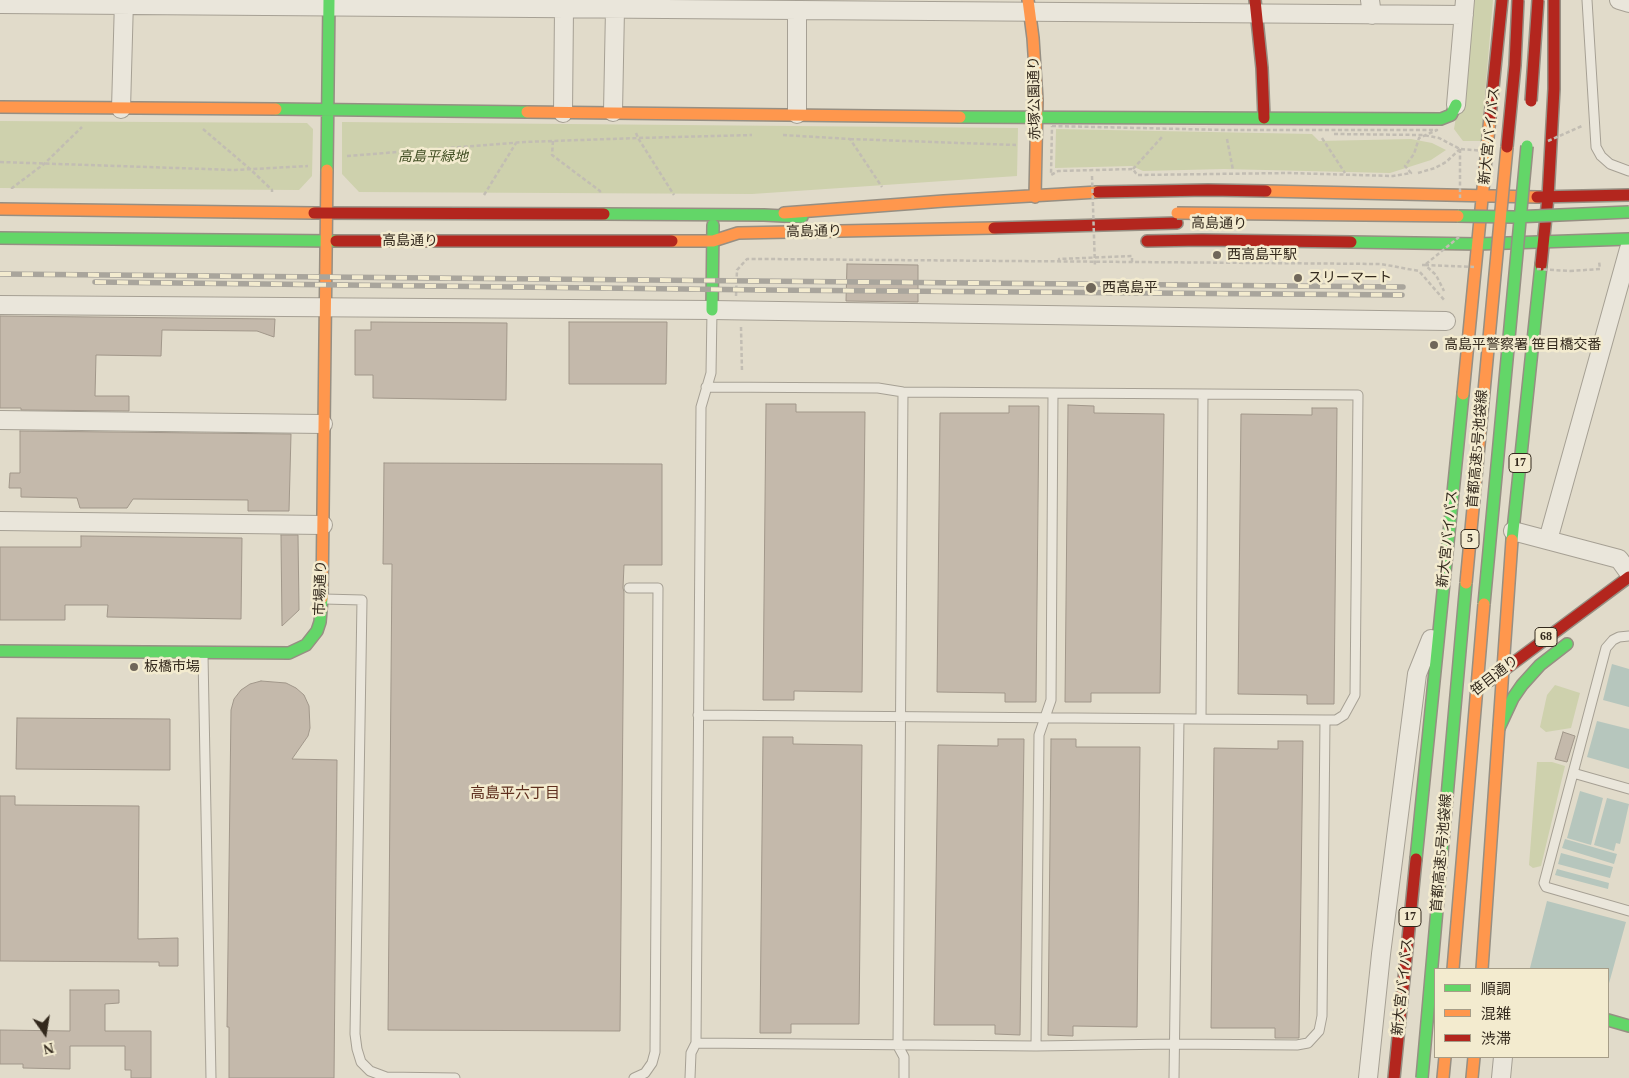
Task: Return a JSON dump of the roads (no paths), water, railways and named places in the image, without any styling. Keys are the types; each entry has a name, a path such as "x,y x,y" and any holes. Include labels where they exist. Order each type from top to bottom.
{"main road":[{"name":"新大宮バイパス","path":"1394,1078 1484,196 1502,0"},
{"name":"首都高速5号池袋線","path":"1422,1078 1515,65 1518,0"},
{"path":"1530,112 1538,0"},
{"name":"17","path":"1482,968 1513,531 1548,197 1554,89 1554,0"},
{"name":"市場通り","path":"0,650 278,654 289,653 306,645 317,631 320,622 322,599 325,213 329,4"},
{"name":"赤塚公園通り","path":"1029,6 1035,64 1037,117 1035,197"},
{"path":"1256,6 1262,68 1264,118"},
{"path":"0,108 1441,119 1451,115 1456,105"},
{"name":"首都高速5号池袋線","path":"1452,968 1528,131"},
{"path":"764,215 877,205 1105,192 1208,190 1548,197 1629,195"},
{"name":"高島通り","path":"0,209 764,215 877,222 1035,216 1177,218 1512,228 1629,223"},
{"name":"高島通り","path":"0,238 325,241 713,241 738,234 1006,229 1177,218 1513,217 1629,212"},
{"path":"712,310 713,215"},
{"path":"1134,242 1202,240 1478,244 1629,239"},
{"path":"713,241 738,247"},
{"name":"笹目通り","path":"1426,756 1444,723 1465,699 1629,575"},
{"name":"笹目通り","path":"1498,730 1513,698 1530,675 1544,661 1573,640"},
{"path":"1609,1020 1629,1026"},
{"path":"1443,1078 1445,1058"},
{"path":"1472,1078 1474,1058"}],"street":[{"path":"1619,0 1629,3"},
{"path":"121,109 124,2"},
{"path":"0,4 124,2 429,4 615,10 672,5 797,11 919,6 1464,8 1456,105"},
{"path":"563,112 564,9"},
{"path":"613,112 615,10"},
{"path":"797,11 797,114"},
{"path":"1548,540 1625,280 1629,249"},
{"path":"0,305 712,310 1446,321"},
{"path":"0,420 323,424"},
{"path":"0,521 322,525"},
{"path":"1513,531 1619,559 1629,575"},
{"path":"1368,1078 1381,954 1417,674 1440,614"},
{"path":"1501,1078 1502,1058"}],"lane":[{"path":"1587,0 1596,147 1601,156 1610,164 1629,171"},
{"path":"690,1078 690,1053 696,1043 701,407 711,373 712,310"},
{"path":"698,715 1336,720 1350,708 1355,695 1358,395 1053,394 903,392 878,388 706,387"},
{"path":"903,392 898,1046 904,1057 904,1078"},
{"path":"1036,1046 1039,735 1051,700 1053,394"},
{"path":"1201,719 1203,394"},
{"path":"629,588 658,588 655,1052 652,1063 646,1073 634,1078"},
{"path":"322,599 362,600 355,1034 357,1050 361,1062 370,1071 386,1077 455,1078"},
{"path":"1629,636 1613,640 1606,648 1544,883 1546,887 1629,911"},
{"path":"203,652 211,1078"},
{"path":"1174,1078 1179,719"},
{"path":"696,1043 898,1046 1303,1045 1319,1031 1322,1016 1325,720"},
{"path":"1573,773 1629,789"}],"railway":[{"path":"0,274 1403,287"},
{"path":"95,282 1402,295"}],"place":[{"name":"西高島平駅","path":"1217,255"},
{"name":"スリーマート","path":"1298,278"},
{"name":"西高島平","path":"1091,288"},
{"name":"高島平警察署 笹目橋交番","path":"1434,345"},
{"name":"板橋市場","path":"134,667"}],"district":[{"name":"高島平六丁目","path":"515,794"}],"park label":[{"name":"高島平緑地","path":"433,157"}]}
